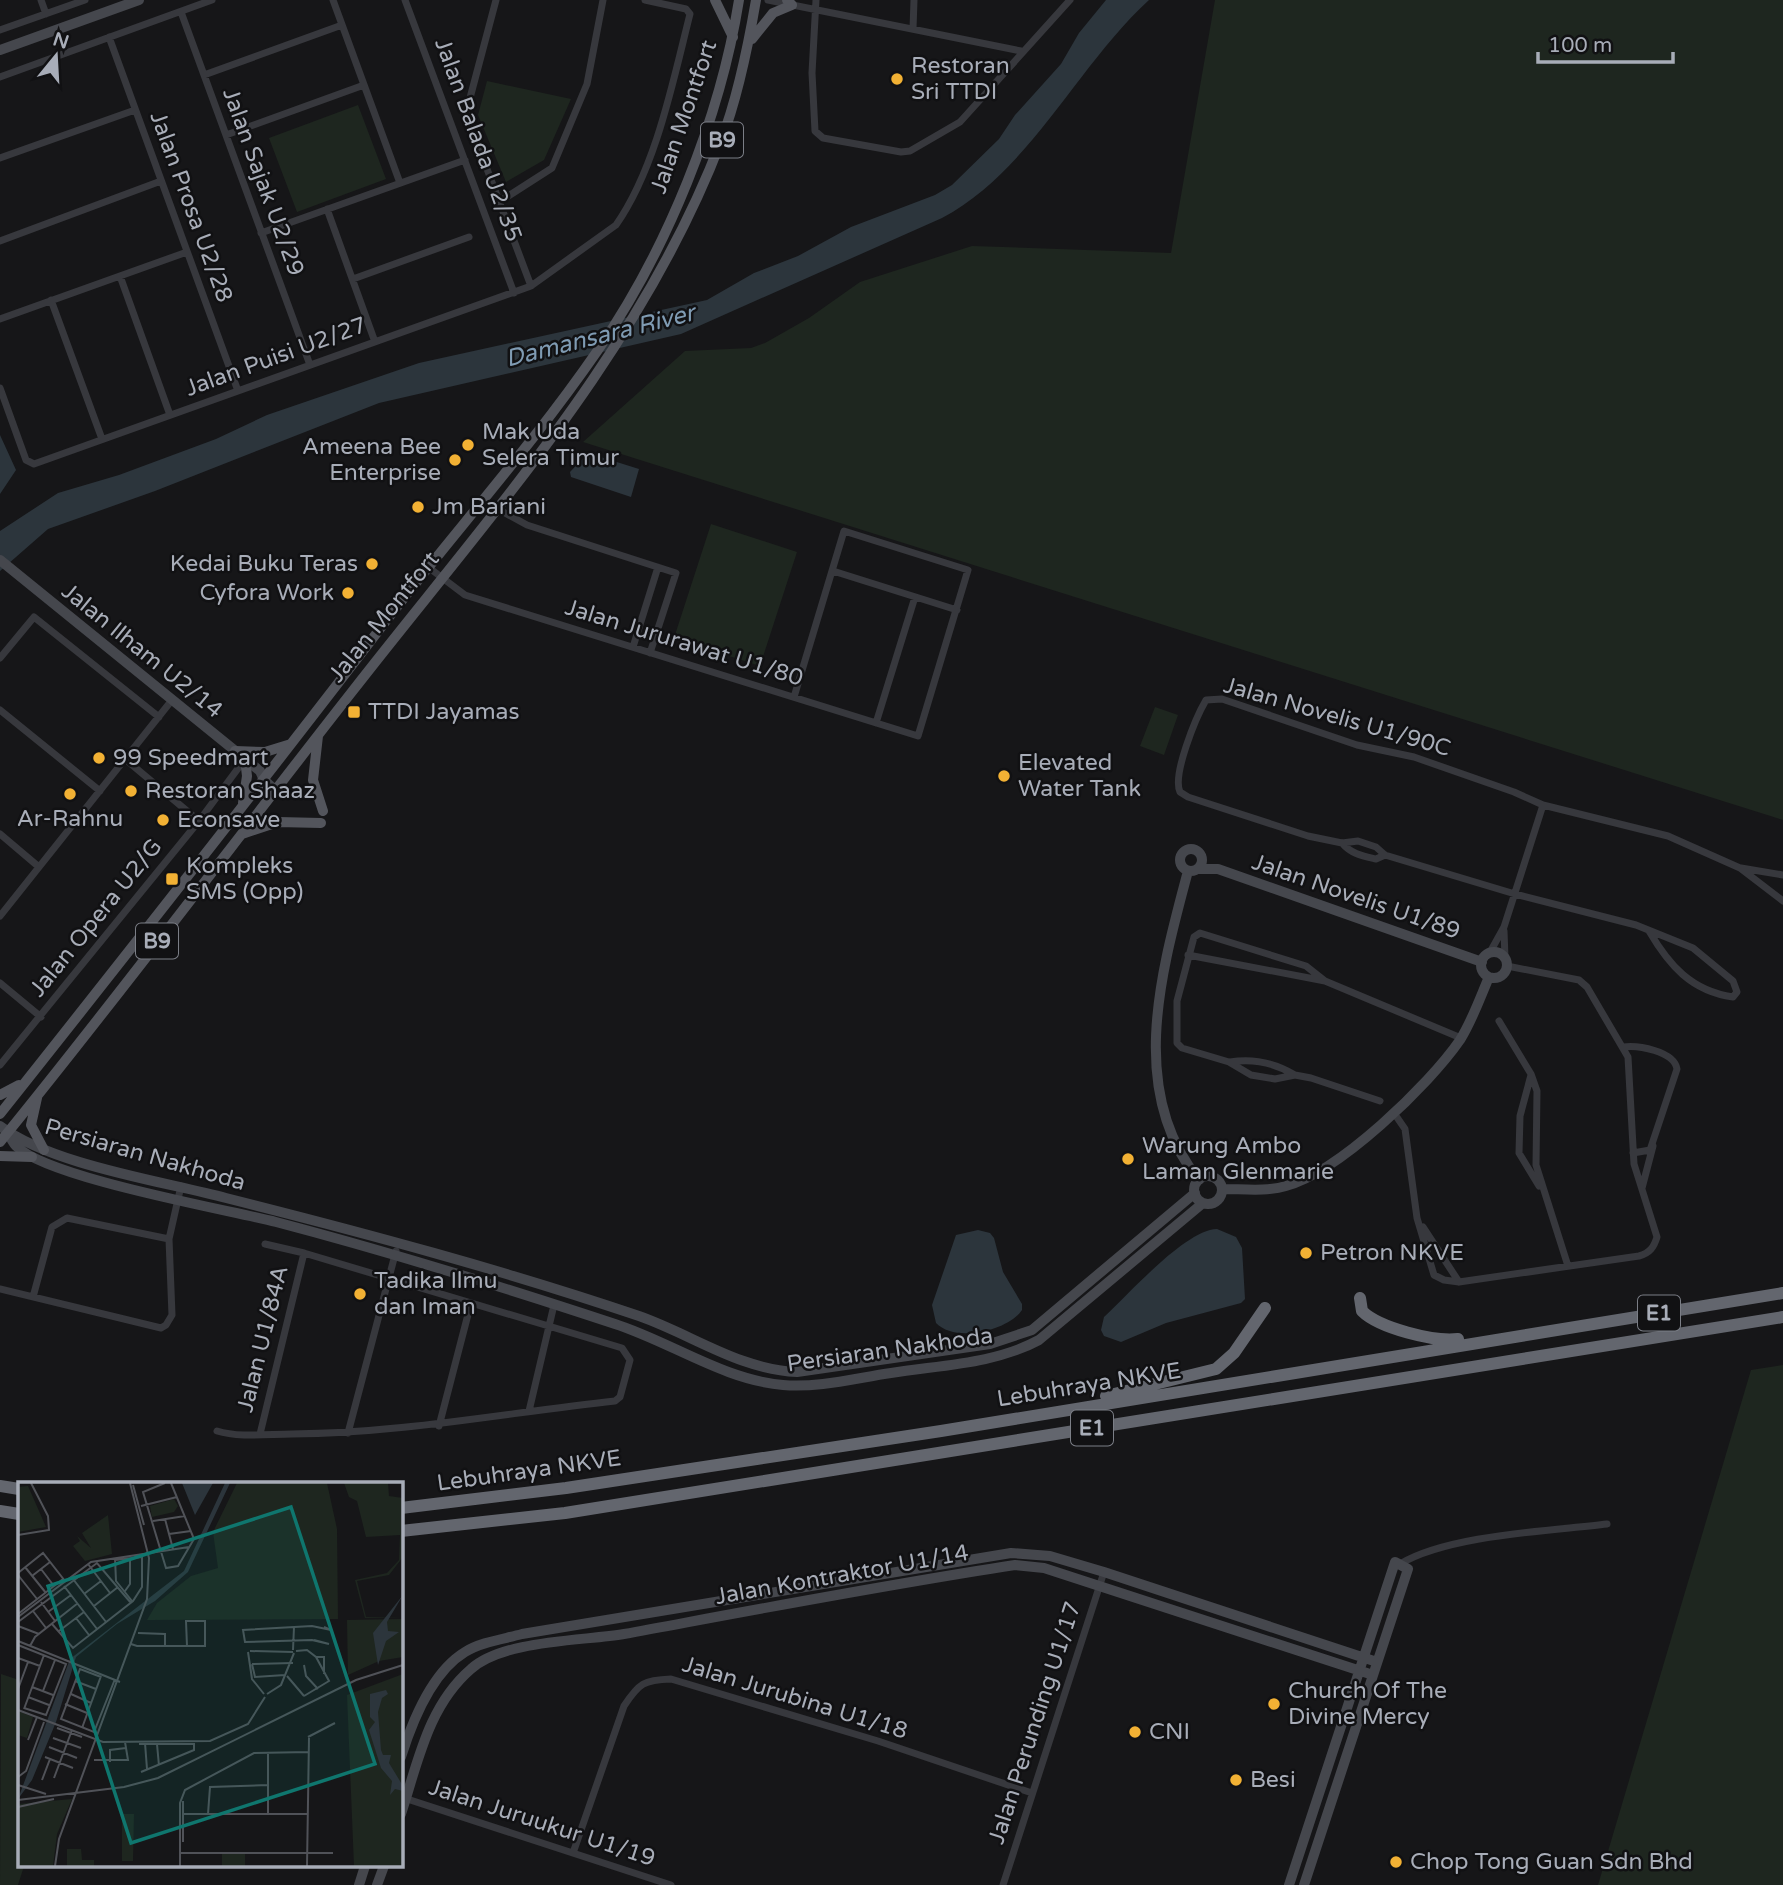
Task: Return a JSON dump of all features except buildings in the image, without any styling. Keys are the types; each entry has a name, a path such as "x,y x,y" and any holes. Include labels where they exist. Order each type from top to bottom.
{"highway":[{"name":"Lebuhraya NKVE","path":"402,1508 566,1488 941,1431 1783,1293"},
{"path":"1360,1298 1363,1311 1370,1319 1437,1339 1535,1333"},
{"path":"941,1431 1161,1384 1216,1369 1234,1353 1265,1308"},
{"name":"Lebuhraya NKVE","path":"402,1531 565,1513 1783,1317"},
{"path":"0,1486 18,1489"},
{"path":"0,1511 18,1514"}],"main road":[{"path":"715,0 733,37"},
{"name":"Jalan Montfort","path":"0,1114 600,348 642,275 696,156 733,37 739,0"},
{"name":"Jalan Montfort","path":"0,1142 4,1129 39,1092 442,578 618,347 690,216 722,138 748,45 756,0"},
{"path":"748,45 773,13 789,2"},
{"path":"240,834 278,822 322,817 313,780 319,734"},
{"path":"235,751 265,752 291,744"},
{"path":"241,809 247,776 245,759"},
{"path":"0,1095 25,1083"},
{"path":"39,1092 31,1125 44,1150"},
{"path":"0,1156 32,1157"}],"street":[{"path":"41,0 46,14"},
{"path":"0,30 85,0"},
{"path":"0,50 125,2 139,0"},
{"path":"0,77 212,0"},
{"path":"333,0 400,183"},
{"name":"Jalan Balada U2/35","path":"405,0 514,293"},
{"path":"496,0 466,113 531,286"},
{"path":"499,202 552,168 587,85 603,0"},
{"name":"Jalan Puisi U2/27","path":"0,388 26,460 34,464 531,286 616,225 626,211 661,126 690,13 686,9 645,0"},
{"path":"768,0 789,2 1021,51"},
{"path":"816,0 812,73 816,131 823,138 901,152 910,151 960,122 1021,51 1070,0"},
{"path":"913,29 914,0"},
{"name":"Jalan Sajak U2/29","path":"181,12 310,365"},
{"path":"204,75 342,25"},
{"name":"Jalan Prosa U2/28","path":"109,37 238,391"},
{"path":"226,135 364,86"},
{"path":"0,158 135,110"},
{"path":"261,233 465,160"},
{"path":"0,241 161,181"},
{"path":"327,209 375,342"},
{"path":"353,279 469,237"},
{"path":"0,319 187,252"},
{"path":"120,276 170,415"},
{"path":"51,300 102,439"},
{"path":"496,508 527,525 676,573 650,653"},
{"path":"794,697 844,531 968,570 957,610 833,571"},
{"name":"Jalan Ilham U2/14","path":"0,560 278,786"},
{"name":"Jalan Jururawat U1/80","path":"428,567 466,595 918,736 957,610"},
{"path":"633,648 658,567"},
{"path":"876,723 915,597"},
{"path":"0,659 34,617 159,717"},
{"name":"Jalan Novelis U1/90C","path":"1342,843 1188,797 1178,787 1177,777 1199,712 1206,700 1214,698 1357,745 1414,757 1543,805"},
{"path":"0,916 172,700"},
{"path":"0,710 100,791"},
{"path":"125,759 199,821"},
{"name":"Jalan Opera U2/G","path":"0,1065 199,821 245,759"},
{"path":"1489,977 1482,968 1485,958 1504,927 1543,805 1668,836 1740,868 1783,875"},
{"path":"0,834 39,867"},
{"path":"1385,855 1376,859 1365,857 1348,851 1342,843 1358,841 1376,847 1385,855 1649,931 1693,948 1733,981 1737,992 1733,997 1720,995 1688,981 1661,952 1649,931"},
{"path":"1192,870 1179,860 1184,850 1194,849 1202,856 1192,870 1163,963 1155,1056 1160,1091 1174,1138 1199,1180 1195,1193 1203,1203 1218,1200 1222,1189"},
{"name":"Jalan Novelis U1/89","path":"1202,856 1218,869"},
{"path":"1740,868 1774,898 1783,901"},
{"name":"Jalan Novelis U1/89","path":"1192,870 1218,869 1485,958"},
{"path":"1489,977 1501,976 1506,962 1504,927"},
{"path":"1295,1075 1275,1079 1251,1074 1229,1062 1182,1048 1177,1043 1177,1001 1188,955 1194,937 1206,932 1306,966 1325,982"},
{"path":"1394,1113 1405,1129 1417,1218 1434,1275 1444,1280 1459,1282 1647,1253 1657,1237 1633,1153 1628,1057 1587,987 1579,980 1506,962 1501,954 1485,958"},
{"path":"1188,955 1325,982 1461,1038"},
{"path":"1280,972 1285,967 1285,958"},
{"path":"1222,1189 1286,1186 1337,1158 1394,1113 1435,1072 1461,1038 1489,977"},
{"path":"0,984 41,1017"},
{"path":"1499,1021 1531,1074 1537,1091 1536,1164 1567,1266"},
{"path":"1623,1047 1637,1045 1676,1064 1642,1188"},
{"path":"1229,1062 1247,1059 1280,1066 1295,1075 1380,1101"},
{"path":"1531,1074 1521,1116 1519,1153 1543,1193"},
{"name":"Persiaran Nakhoda","path":"4,1129 44,1150 398,1242 646,1319 741,1363 797,1373 990,1344 1032,1330 1195,1193"},
{"name":"Persiaran Nakhoda","path":"4,1129 16,1146 32,1157 66,1171 394,1256 618,1324 740,1376 785,1385 826,1383 989,1358 1039,1340 1203,1203"},
{"path":"1633,1153 1650,1150 1654,1141"},
{"path":"1199,1180 1215,1178 1222,1189"},
{"path":"0,1289 161,1328 172,1315 169,1239 181,1186"},
{"path":"33,1297 52,1227 59,1220 67,1218 169,1239"},
{"path":"1417,1218 1459,1282"},
{"path":"348,1433 398,1242"},
{"path":"218,1431 260,1434 348,1433 439,1426 618,1400 630,1360 628,1353 622,1348 304,1253 265,1244"},
{"name":"Jalan U1/84A","path":"260,1434 304,1253"},
{"path":"439,1426 471,1303"},
{"path":"529,1411 554,1305"},
{"path":"1400,1564 1417,1554 1446,1545 1607,1524"},
{"name":"Jalan Kontraktor U1/14","path":"402,1754 411,1725 431,1688 462,1654 522,1634 1011,1553 1049,1556 1104,1572 1377,1662"},
{"path":"1289,1885 1393,1563 1400,1564 1408,1569 1304,1885"},
{"name":"Jalan Kontraktor U1/14","path":"403,1798 440,1703 471,1668 488,1657 523,1648 609,1636 1014,1564 1044,1568 1373,1675"},
{"name":"Jalan Perunding U1/17","path":"1003,1885 1104,1572"},
{"name":"Jalan Jurubina U1/18","path":"573,1853 624,1706 634,1691 647,1680 670,1679 878,1741 1032,1793"},
{"name":"Jalan Juruukur U1/19","path":"403,1798 671,1885"},
{"path":"359,1885 364,1868"},
{"path":"377,1885 383,1868"}],"shaded area":[{"path":"1215,0 1783,0 1783,820 583,442 685,351 751,348 765,343 809,318 860,282 972,246 1171,253"},
{"path":"487,81 571,99 544,160 506,182 478,115"},
{"path":"358,105 386,179 297,212 269,138"},
{"path":"711,524 797,552 760,666 674,638"},
{"path":"1155,707 1178,715 1164,755 1140,746"},
{"path":"1783,1365 1783,1885 1598,1885 1751,1370"},
{"path":"1,1674 18,1680 18,1868 23,1868 18,1885 0,1885"}],"water":[{"name":"Damansara River","path":"1106,0 1149,0 1098,56 1052,116 1002,173 973,198 942,218 681,334 379,403 155,491 48,529 0,571 0,531 58,493 119,475 216,439 267,415 419,363 707,300 754,273 798,256 851,227 935,195 952,185 999,139 1015,115 1061,64 1079,33"},
{"path":"0,435 16,470 0,494"},
{"path":"588,453 639,469 631,497 571,477 570,472"},
{"path":"1217,1229 1236,1237 1242,1248 1245,1299 1241,1303 1166,1323 1121,1342 1104,1336 1101,1330 1104,1317 1142,1279 1189,1240"},
{"path":"978,1230 990,1233 994,1238 1003,1272 1022,1304 1022,1310 994,1329 955,1332 936,1323 932,1305 956,1235"}],"place":[{"name":"Restoran Sri TTDI","path":"897,79"},
{"name":"Mak Uda Selera Timur","path":"468,445"},
{"name":"Ameena Bee Enterprise","path":"455,460"},
{"name":"Jm Bariani","path":"418,507"},
{"name":"Kedai Buku Teras","path":"372,564"},
{"name":"Cyfora Work","path":"348,593"},
{"name":"TTDI Jayamas","path":"354,712"},
{"name":"99 Speedmart","path":"99,758"},
{"name":"Elevated Water Tank","path":"1004,776"},
{"name":"Restoran Shaaz","path":"131,791"},
{"name":"Ar-Rahnu","path":"70,794"},
{"name":"Econsave","path":"163,820"},
{"name":"Kompleks SMS (Opp)","path":"172,879"},
{"name":"Warung Ambo Laman Glenmarie","path":"1128,1159"},
{"name":"Petron NKVE","path":"1306,1253"},
{"name":"Tadika Ilmu dan Iman","path":"360,1294"},
{"name":"Church Of The Divine Mercy","path":"1274,1704"},
{"name":"CNI","path":"1135,1732"},
{"name":"Besi","path":"1236,1780"},
{"name":"Chop Tong Guan Sdn Bhd","path":"1396,1862"}]}
